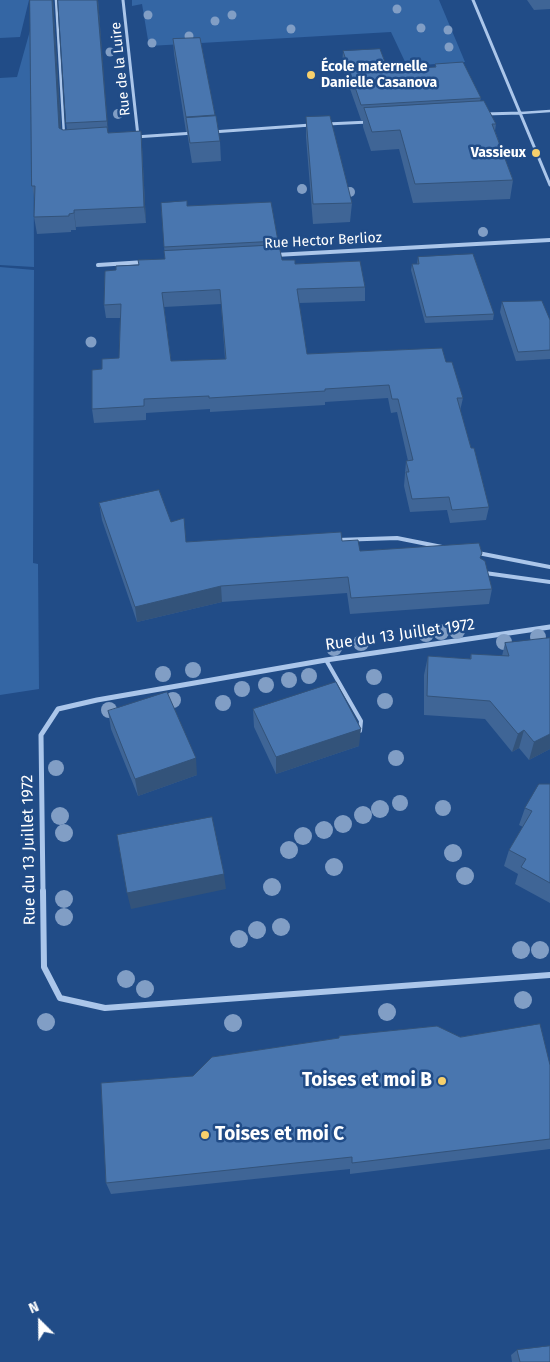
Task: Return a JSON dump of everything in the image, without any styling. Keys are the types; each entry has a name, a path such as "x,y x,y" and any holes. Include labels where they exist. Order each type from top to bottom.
{"street":[{"name":"Rue de la Luire","path":"123,0 138,136"},
{"path":"473,0 550,183"},
{"path":"482,114 521,113"},
{"path":"325,125 374,121"},
{"path":"207,132 315,125"},
{"path":"129,137 197,133"},
{"name":"Rue Hector Berlioz","path":"265,256 550,240"},
{"path":"98,265 147,262"},
{"name":"Rue du 13 Juillet 1972","path":"550,628 326,660 97,700 58,709 41,734 44,967 60,998 105,1008 550,975"}],"lane":[{"path":"56,0 65,143"},
{"path":"521,113 550,111"},
{"path":"329,541 397,538 445,547"},
{"path":"474,553 550,566"},
{"path":"480,573 550,582"},
{"path":"326,660 361,721 359,739"}],"shaded area":[{"path":"0,0 29,0 20,37 0,38"},
{"path":"132,0 439,0 465,62 407,66 391,32 149,46 142,4 132,6"},
{"path":"33,20 34,267 0,265 0,78 17,77"},
{"path":"0,267 34,270 33,563 38,564 39,689 0,695"}],"building":[{"path":"30,0 52,0 59,128 63,130 107,127 108,133 141,131 144,207 74,210 74,213 69,214 69,216 34,217 35,186 32,186"},
{"path":"58,0 97,0 107,121 66,123"},
{"path":"200,38 215,115 186,117 173,39"},
{"path":"380,49 388,70 436,67 435,64 463,62 481,98 361,105 343,51"},
{"path":"484,101 496,124 492,124 513,180 415,184 400,130 372,132 364,108"},
{"path":"216,116 220,141 190,143 186,118"},
{"path":"330,116 352,203 313,204 306,117"},
{"path":"187,201 187,206 271,202 278,241 164,247 161,203"},
{"path":"279,245 282,260 295,260 295,264 360,261 365,287 297,289 307,354 442,348 446,362 452,362 463,398 457,398 471,448 474,448 489,507 452,510 449,497 412,499 406,472 409,472 406,461 413,460 398,399 392,399 389,385 209,398 209,396 144,399 144,406 92,409 92,370 102,369 102,359 119,358 121,304 104,305 105,271 116,270 116,266 139,265 138,260 165,259 164,251","holes":["220,290 226,359 171,361 162,293"]},
{"path":"473,254 494,314 426,317 412,264 419,264 418,257"},
{"path":"542,301 550,320 550,350 518,352 502,302"},
{"path":"159,490 171,522 184,518 186,542 341,532 342,541 358,540 360,551 479,543 482,553 480,558 485,561 492,589 351,598 348,577 221,586 135,607 99,503"},
{"path":"550,638 550,734 534,742 524,730 518,734 490,701 427,696 428,656 471,659 471,654 509,656 505,643"},
{"path":"336,682 361,729 276,757 253,709"},
{"path":"167,692 196,758 135,779 108,711"},
{"path":"539,784 550,784 550,883 521,867 526,859 509,850 532,811 525,808"},
{"path":"212,817 224,874 127,893 117,835"},
{"path":"540,1024 550,1065 550,1139 352,1163 352,1157 106,1183 101,1083 193,1076 212,1057 339,1038 339,1036 437,1026 460,1037"},
{"path":"550,1346 550,1362 520,1362 517,1350"}],"place":[{"name":"École maternelle Danielle Casanova","path":"311,75"},
{"name":"Vassieux","path":"536,153"},
{"name":"Toises et moi B","path":"442,1081"},
{"name":"Toises et moi C","path":"205,1135"}]}
